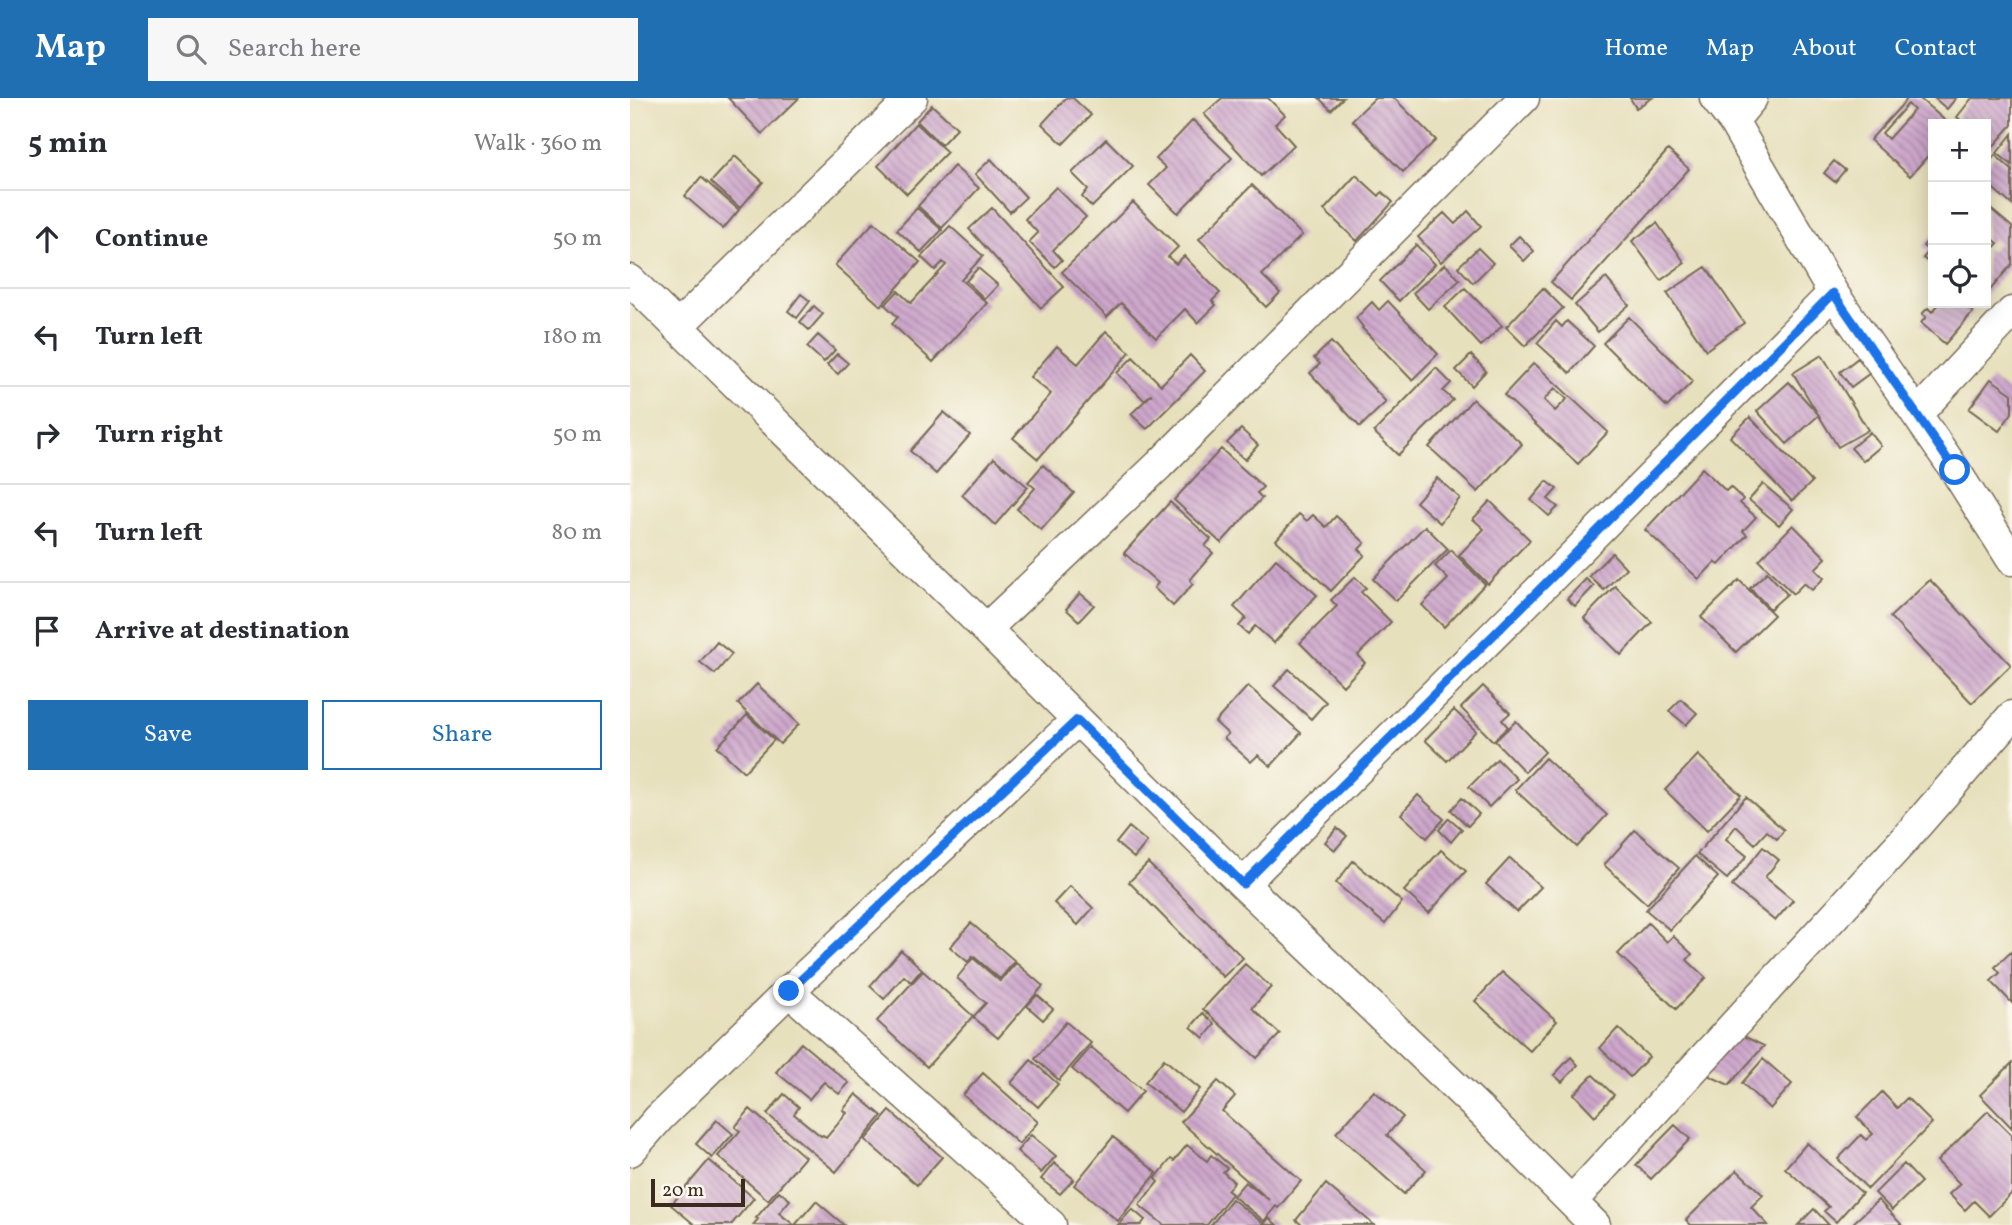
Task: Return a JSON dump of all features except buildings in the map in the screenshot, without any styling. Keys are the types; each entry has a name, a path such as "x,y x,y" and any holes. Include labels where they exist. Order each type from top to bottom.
{"street":[{"path":"677,327 912,98"},
{"path":"986,629 1159,465 1524,98"},
{"path":"1752,98 1723,110 1833,293 1955,470 2012,560"},
{"path":"630,280 1243,884 1595,1225"},
{"path":"1243,884 1833,293"},
{"path":"1917,414 2012,312"},
{"path":"1572,1201 1905,840 2012,716"},
{"path":"630,1151 659,1118 789,991 1077,720"},
{"path":"789,991 1051,1225"}],"route":[{"path":"789,991 1077,720 1243,884 1833,293 1955,470"}]}
